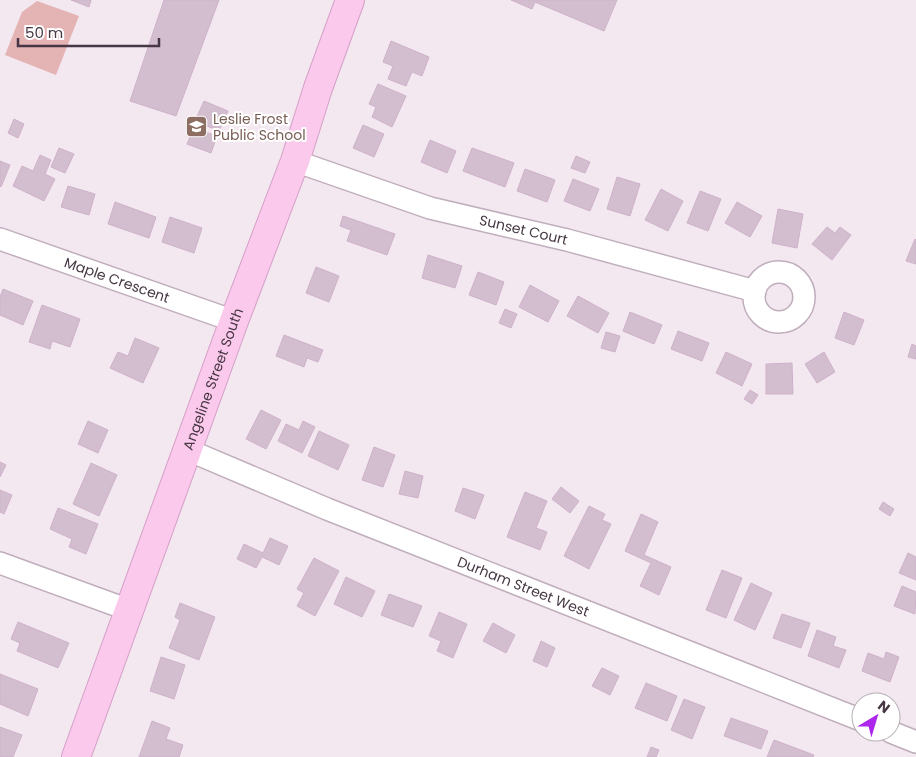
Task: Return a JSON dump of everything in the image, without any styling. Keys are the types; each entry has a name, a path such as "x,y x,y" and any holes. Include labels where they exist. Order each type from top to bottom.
{"main road":[{"name":"Angeline Street South","path":"76,757 234,321 295,161 318,88 350,0"}],"street":[{"name":"Sunset Court","path":"295,161 430,208 567,240 755,291"},
{"name":"Maple Crescent","path":"0,239 234,321"},
{"name":"Durham Street West","path":"188,450 327,510 851,716"},
{"path":"0,563 129,610"},
{"path":"901,738 914,745"}],"shaded area":[{"path":"37,1 79,16 56,75 5,55 22,12"}],"building":[{"path":"71,0 91,0 89,7"},
{"path":"164,0 219,0 176,116 130,101"},
{"path":"511,0 617,0 604,31 535,2 532,9"},
{"path":"391,41 429,57 422,76 412,72 406,86 388,79 393,66 383,62"},
{"path":"378,84 406,96 392,127 372,117 376,107 369,104"},
{"path":"204,101 228,111 219,131 195,121"},
{"path":"14,119 24,124 18,138 8,133"},
{"path":"363,125 384,134 374,157 353,148"},
{"path":"194,128 217,136 211,153 187,144"},
{"path":"430,140 456,151 447,173 421,162"},
{"path":"59,148 74,154 65,173 51,167"},
{"path":"472,148 514,163 505,187 463,171"},
{"path":"40,155 51,160 45,174 55,179 44,201 13,186 22,166 33,171"},
{"path":"576,156 590,162 585,173 571,168"},
{"path":"0,161 10,165 1,187 0,186"},
{"path":"525,169 555,180 547,202 517,191"},
{"path":"617,177 640,184 630,216 607,209"},
{"path":"573,179 599,189 590,211 564,201"},
{"path":"68,186 95,194 89,215 61,207"},
{"path":"661,189 683,201 668,231 645,220"},
{"path":"700,191 721,199 708,231 687,223"},
{"path":"115,202 156,217 149,238 108,224"},
{"path":"737,202 762,216 750,237 725,223"},
{"path":"778,209 803,214 797,248 772,243"},
{"path":"343,216 395,234 387,255 347,241 351,230 340,226"},
{"path":"170,217 202,228 194,253 162,242"},
{"path":"827,227 835,233 840,227 851,235 832,260 812,244"},
{"path":"916,240 916,264 906,261"},
{"path":"428,255 462,266 455,288 422,278"},
{"path":"316,267 339,276 329,302 306,293"},
{"path":"478,272 504,282 496,305 469,295"},
{"path":"530,285 559,301 548,322 519,307"},
{"path":"3,289 33,301 23,325 0,315 0,297"},
{"path":"578,296 609,313 598,333 567,316"},
{"path":"42,305 80,319 70,347 52,341 50,349 29,342"},
{"path":"505,309 517,314 511,328 499,323"},
{"path":"630,312 662,325 654,344 623,331"},
{"path":"844,312 864,320 854,345 835,338"},
{"path":"678,331 709,343 702,361 671,349"},
{"path":"606,332 620,336 615,352 601,348"},
{"path":"284,335 323,350 318,362 307,358 304,367 276,356"},
{"path":"135,338 159,348 143,383 110,368 118,352 128,356"},
{"path":"912,344 916,346 916,359 908,357"},
{"path":"726,352 752,364 742,386 716,373"},
{"path":"824,352 835,372 817,383 805,364"},
{"path":"792,363 793,394 766,394 766,364"},
{"path":"750,390 758,395 752,404 744,399"},
{"path":"261,410 281,420 266,449 246,439"},
{"path":"88,421 108,430 98,453 78,444"},
{"path":"303,421 315,427 302,453 278,441 286,424 299,430"},
{"path":"319,431 349,445 338,470 308,456"},
{"path":"374,447 395,455 383,487 362,480"},
{"path":"0,462 6,465 0,477"},
{"path":"91,463 117,475 99,516 73,504"},
{"path":"405,471 423,476 418,498 399,494"},
{"path":"561,487 579,501 570,513 552,499"},
{"path":"463,488 484,495 475,519 455,511"},
{"path":"0,490 12,495 4,514 0,512"},
{"path":"525,492 547,501 536,528 547,532 540,550 507,537"},
{"path":"883,502 894,509 890,516 879,509"},
{"path":"589,506 605,514 602,520 611,524 589,569 564,556"},
{"path":"58,508 98,524 86,554 69,547 72,539 50,529"},
{"path":"641,514 658,522 644,555 671,567 659,595 640,586 651,563 625,551"},
{"path":"270,538 288,546 279,565 262,557 256,568 237,559 244,544 263,553"},
{"path":"908,553 916,557 916,580 899,573"},
{"path":"314,558 339,571 315,616 297,606 304,593 297,589"},
{"path":"722,570 742,578 726,618 706,610"},
{"path":"346,577 375,591 362,617 334,604"},
{"path":"751,583 772,593 755,630 734,620"},
{"path":"902,586 916,592 915,614 894,606"},
{"path":"389,594 422,606 413,627 381,615"},
{"path":"180,603 215,617 199,660 169,648 180,620 175,617"},
{"path":"439,612 467,624 453,658 437,651 441,641 429,636"},
{"path":"782,614 810,623 801,648 773,638"},
{"path":"18,622 69,643 58,668 17,651 20,643 11,639"},
{"path":"493,623 515,635 506,653 483,641"},
{"path":"817,630 836,637 833,646 846,650 839,668 808,656"},
{"path":"541,641 555,648 547,667 533,661"},
{"path":"886,652 899,657 890,682 862,671 868,653 884,659"},
{"path":"161,657 185,665 174,699 150,691"},
{"path":"602,668 619,676 610,695 592,686"},
{"path":"0,674 38,689 28,716 0,704"},
{"path":"646,683 677,696 667,721 635,708"},
{"path":"684,699 705,707 692,739 671,730"},
{"path":"731,718 768,731 761,749 724,736"},
{"path":"152,721 170,728 166,739 183,745 179,757 139,757"},
{"path":"0,727 22,735 13,757 0,757"},
{"path":"774,740 814,755 813,757 767,757"},
{"path":"651,747 659,750 656,757 647,757"}],"place":[{"name":"Leslie Frost Public School","path":"197,127"}]}
